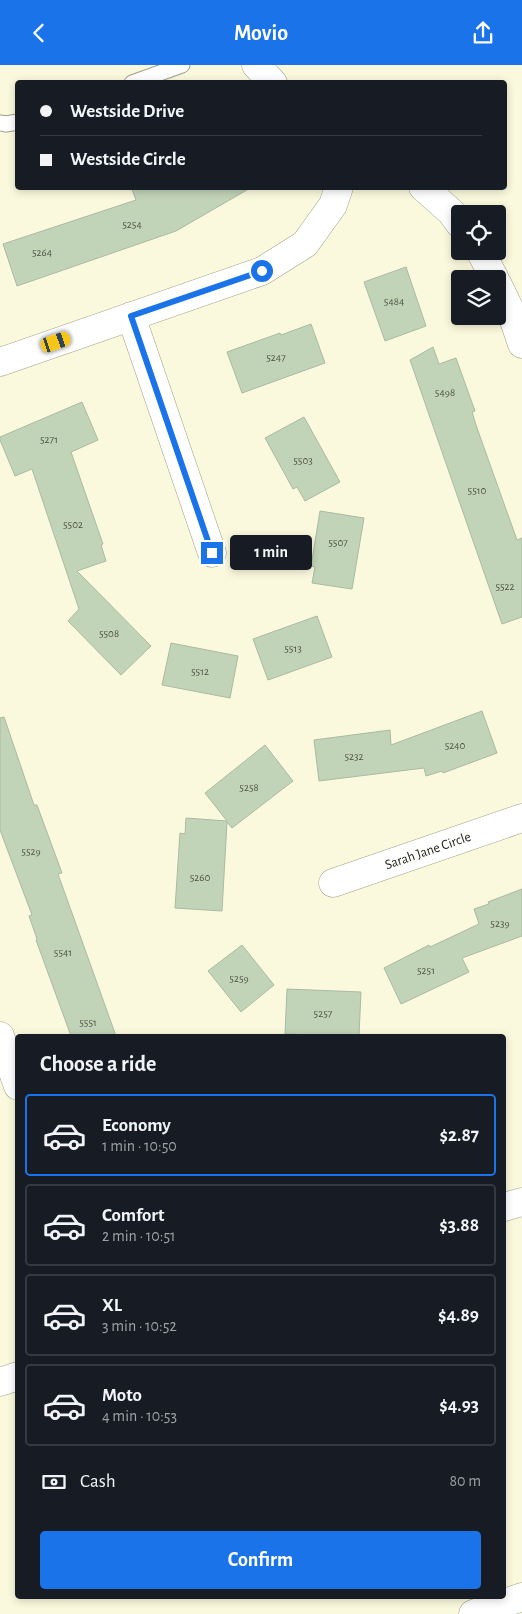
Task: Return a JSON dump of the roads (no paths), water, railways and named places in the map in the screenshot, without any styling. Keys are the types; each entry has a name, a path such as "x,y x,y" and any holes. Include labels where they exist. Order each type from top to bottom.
{"street":[{"path":"256,65 271,80"},
{"path":"0,362 262,271 305,244 333,205 338,190"},
{"path":"426,190 451,212"},
{"path":"506,302 522,344"},
{"path":"131,316 212,553"},
{"name":"Sarah Jane Circle","path":"333,883 522,818"},
{"path":"0,1036 15,1078"},
{"path":"506,1207 522,1203"},
{"path":"0,1382 15,1377"},
{"path":"474,1614 522,1597"}],"lane":[{"path":"140,80 182,65"},
{"path":"0,123 15,122"}]}
